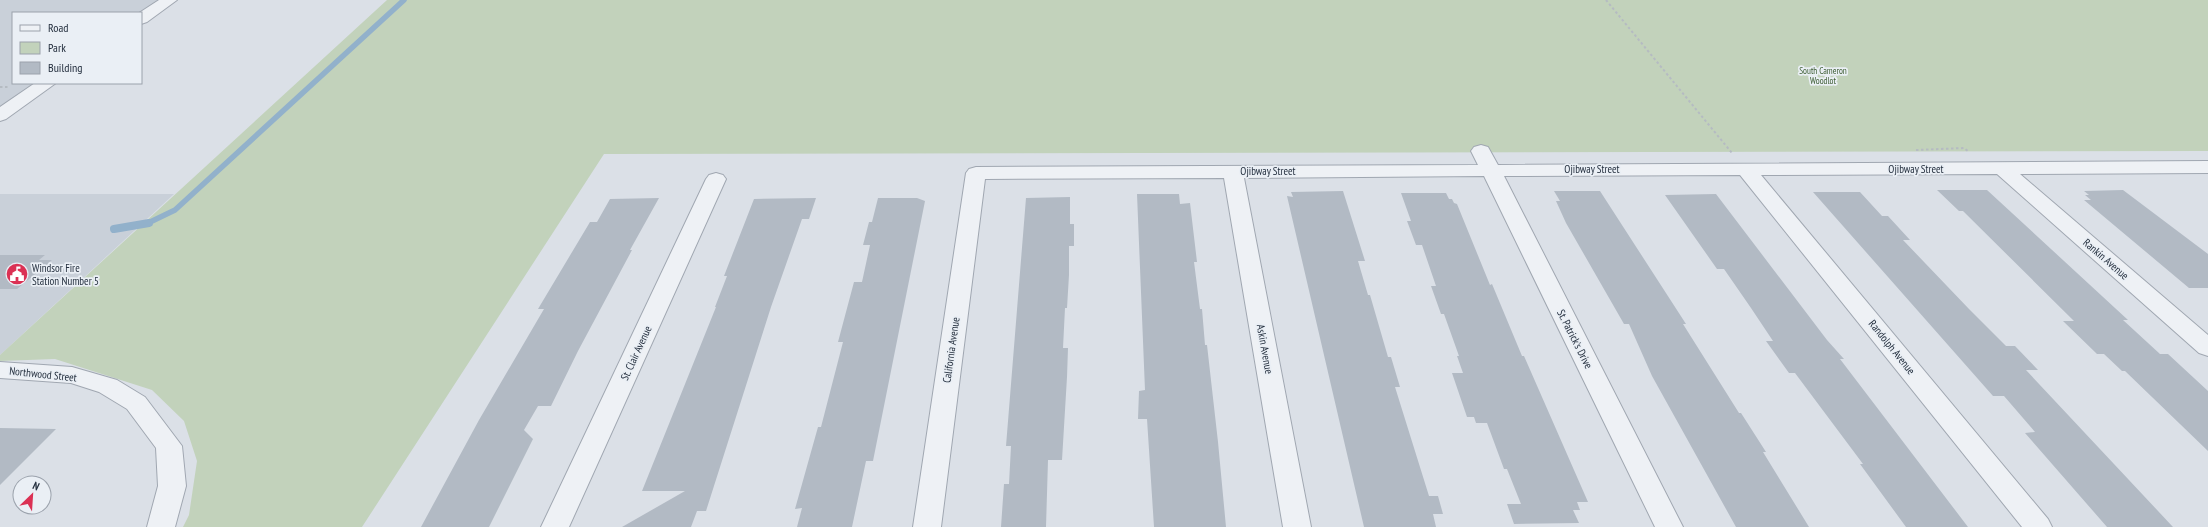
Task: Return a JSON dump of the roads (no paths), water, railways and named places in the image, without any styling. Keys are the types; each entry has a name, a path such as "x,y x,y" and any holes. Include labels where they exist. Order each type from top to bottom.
{"street":[{"path":"142,18 169,0"},
{"path":"0,115 46,84"},
{"name":"Ojibway Street","path":"976,173 1233,171 1486,160 1739,162 2003,169 2208,167"},
{"name":"St. Patrick's Drive","path":"1486,160 1668,527"},
{"name":"Randolph Avenue","path":"1739,162 2038,527"},
{"name":"Rankin Avenue","path":"2003,169 2208,348"},
{"name":"Askin Avenue","path":"1233,171 1297,527"},
{"name":"California Avenue","path":"927,527 976,173"},
{"name":"St. Clair Avenue","path":"555,527 716,178"},
{"name":"Northwood Street","path":"0,370 72,375 108,386 136,403 169,446 172,486 161,527"}],"waterway":[{"path":"148,223 175,210 404,0"},
{"path":"114,229 148,223"}],"place":[{"name":"Windsor Fire Station Number 5","path":"17,274"}],"park label":[{"name":"South Cameron Woodlot","path":"1823,76"}]}
